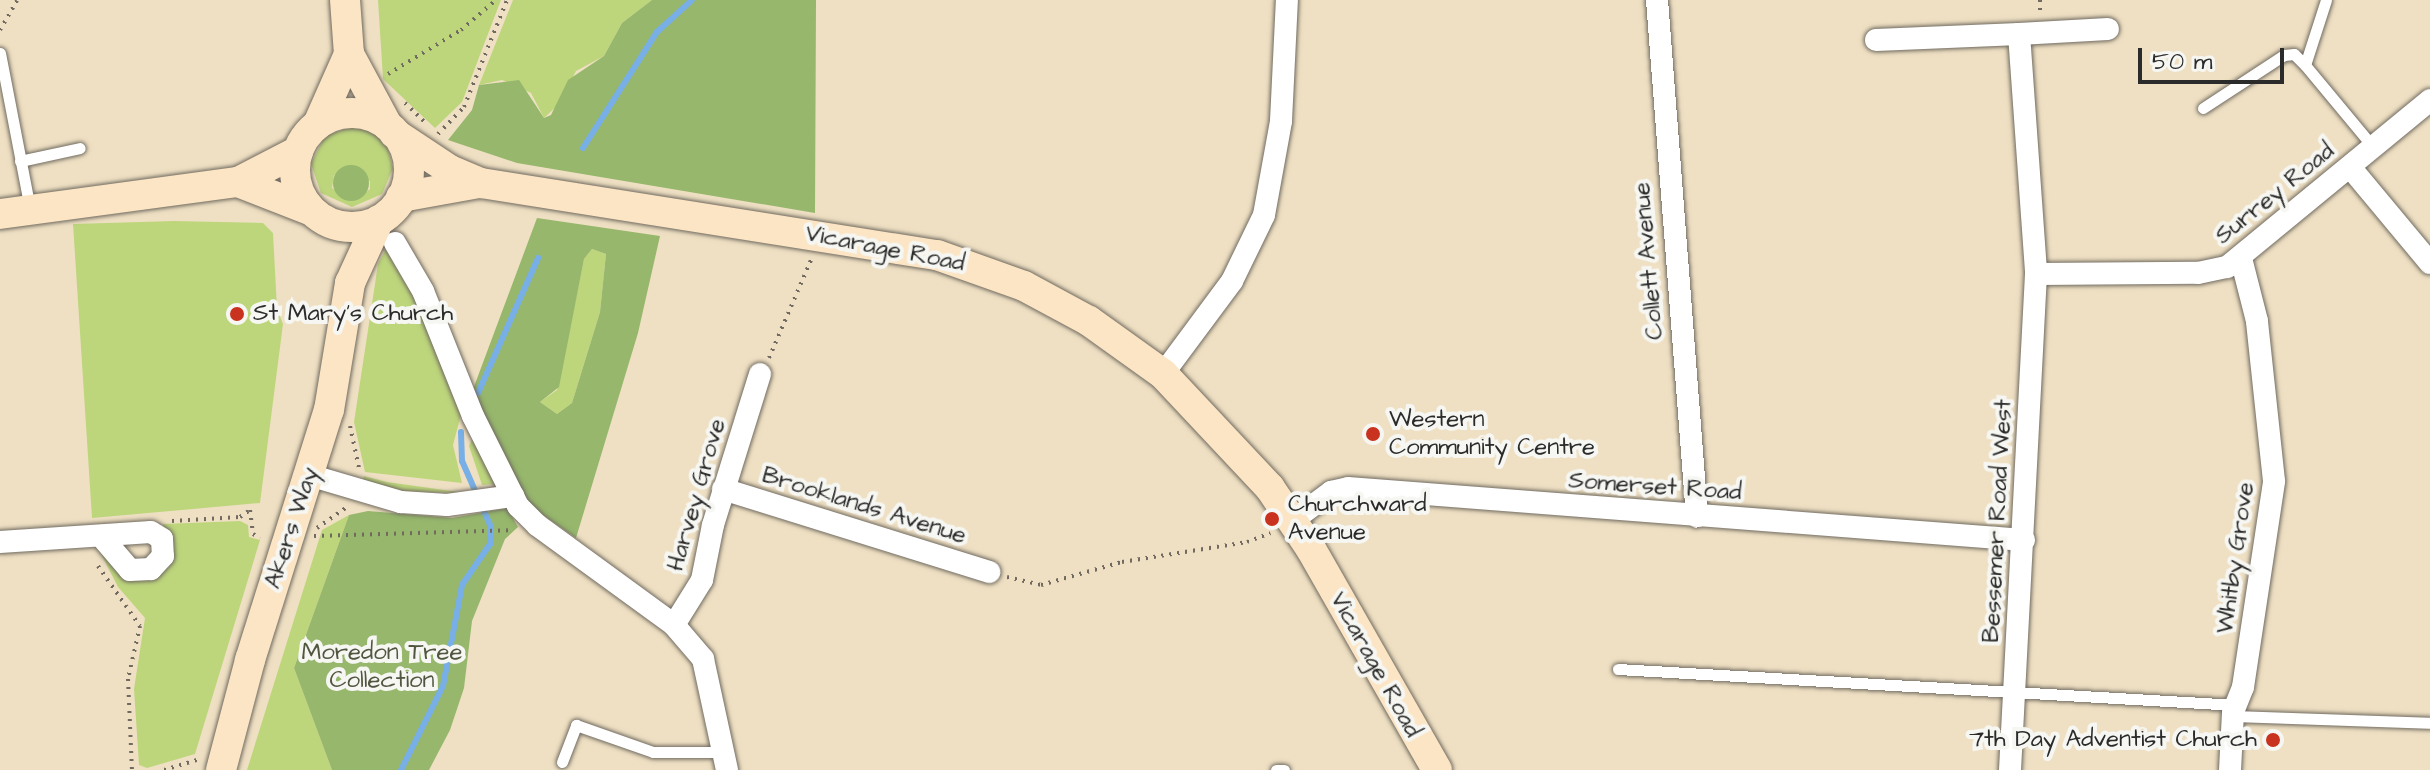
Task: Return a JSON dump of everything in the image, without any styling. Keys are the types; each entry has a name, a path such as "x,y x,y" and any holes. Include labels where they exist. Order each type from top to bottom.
{"main road":[{"path":"238,182 352,227 387,231 401,197 408,162 349,54 345,0"},
{"path":"0,214 238,182 298,151 318,124 349,54"},
{"path":"318,124 353,113 390,129"},
{"name":"Vicarage Road","path":"390,129 450,170 481,183 937,255 1013,281 1089,321 1163,374 1247,460 1292,521 1437,770"},
{"path":"298,151 297,187 321,216"},
{"name":"Vicarage Road","path":"401,197 481,183"},
{"name":"Akers Way","path":"321,216 350,283"},
{"name":"Akers Way","path":"221,770 250,660 338,372 350,283 387,231"}],"street":[{"path":"1163,374 1232,281 1264,215 1281,121 1287,0"},
{"name":"Collett Avenue","path":"1657,0 1697,516"},
{"path":"1876,40 2108,29"},
{"name":"Bessemer Road West","path":"2010,770 2036,274 2019,34"},
{"name":"Surrey Road","path":"2036,274 2198,273 2241,258 2430,100"},
{"path":"2350,167 2430,263"},
{"path":"387,231 423,291 466,402 513,496 537,525 674,625 709,671 724,761"},
{"name":"Whitby Grove","path":"2230,770 2234,710 2243,687 2274,481 2257,321 2241,258"},
{"name":"Harvey Grove","path":"674,625 698,589 723,489 760,374"},
{"path":"309,475 401,502 477,502 513,496"},
{"name":"Somerset Road","path":"1292,521 1331,492 1348,488 2024,540"},
{"name":"Brooklands Avenue","path":"723,489 989,572"},
{"path":"0,542 95,536"}],"lane":[{"path":"2305,65 2326,0"},
{"path":"0,53 30,210"},
{"path":"2203,108 2284,55 2294,54 2373,147"},
{"path":"20,161 80,148"},
{"path":"1618,669 2430,723"},
{"path":"562,762 576,725 653,752 724,761"},
{"path":"1276,770 1284,770"}],"path":[{"path":"0,30 17,0"},
{"path":"378,77 419,58 496,0"},
{"path":"438,134 464,107 507,0"},
{"path":"760,374 810,268 816,234"},
{"path":"240,517 250,510 253,534 260,538"},
{"path":"989,572 1041,585 1122,562 1257,540 1292,521"},
{"path":"311,536 512,530"},
{"path":"95,536 107,582 140,626 128,679 132,770"}],"green space":[{"path":"378,0 501,0 462,102 435,128 383,79"},
{"path":"513,0 652,0 622,23 604,56 576,71 559,104 544,118 531,93 502,80 479,85"},
{"path":"652,0 816,0 815,213 517,163 448,140 472,110 479,85 519,80 544,118 551,115 568,80 604,56 622,23"},
{"path":"354,126 377,134 387,145 393,168 382,194 352,207 321,193 311,164 325,136","holes":["334,175 370,181 370,189 358,198 347,198 332,188"]},
{"path":"351,165 363,171 369,183 363,195 351,201 339,195 333,183 339,171"},
{"path":"537,218 660,236 638,333 576,538 526,503 472,392","holes":["592,249 606,254 600,312 572,403 557,414 540,402 559,387 584,259"]},
{"name":"St Mary's Church","path":"174,221 263,223 273,233 277,309 283,324 260,503 92,518 73,224"},
{"path":"388,245 404,272 461,415 453,445 462,483 365,472 354,422 378,264"},
{"path":"592,249 606,254 600,312 572,403 557,414 540,402 557,390 584,259"},
{"path":"474,435 495,484 482,485 469,446"},
{"path":"364,476 466,493 401,491 362,483"},
{"name":"Moredon Tree Collection","path":"507,508 518,527 505,539 472,621 464,688 450,730 429,770 332,770 294,668 349,515 368,511 452,518"},
{"path":"349,515 294,668 332,770 247,770 322,530"},
{"path":"240,521 248,525 249,537 260,540 195,754 147,768 139,765 134,689 145,618 118,587 97,546 120,575 153,578 169,567 173,555 163,524"}],"waterway":[{"path":"583,148 657,32 692,0"},
{"path":"478,393 538,258"},
{"path":"401,770 443,686 462,585 490,544 491,527 462,461 461,432"}],"place":[{"name":"St Mary's Church","path":"237,314"},
{"name":"Western Community Centre","path":"1373,434"},
{"name":"Churchward Avenue","path":"1272,519"},
{"name":"7th Day Adventist Church","path":"2273,740"}]}
